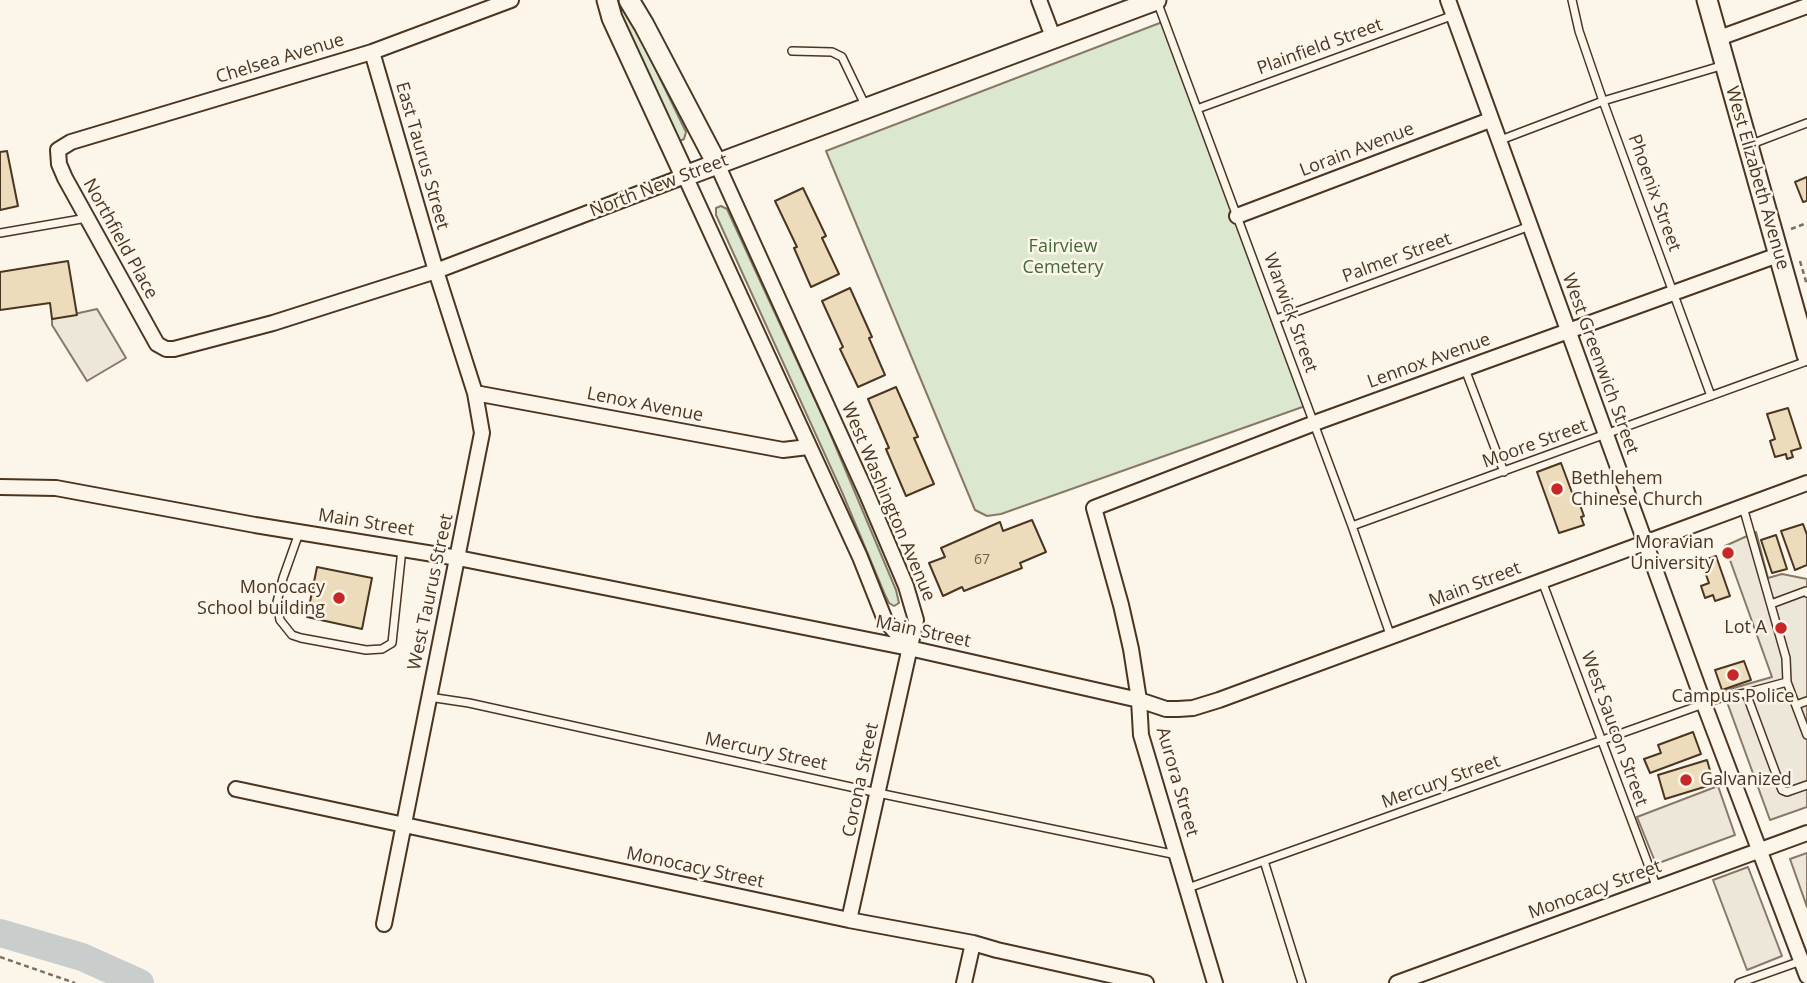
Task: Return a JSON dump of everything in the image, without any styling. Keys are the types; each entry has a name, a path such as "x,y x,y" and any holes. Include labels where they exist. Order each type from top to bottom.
{"street":[{"name":"Chelsea Avenue","path":"58,150 71,142 372,52 511,0"},
{"path":"607,0 612,18 860,557 885,620 909,648"},
{"path":"629,0 718,164"},
{"path":"1039,0 1053,37"},
{"name":"North New Street","path":"157,344 166,349 174,349 197,343 273,323 436,271 1156,0"},
{"name":"West Greenwich Street","path":"1448,0 1704,704 1807,976"},
{"name":"West Elizabeth Avenue","path":"1707,0 1807,355"},
{"path":"1719,38 1807,6"},
{"name":"East Taurus Street","path":"372,52 436,271"},
{"name":"Lorain Avenue","path":"1237,216 1490,120"},
{"name":"Northfield Place","path":"58,150 59,164 157,344"},
{"name":"West Washington Avenue","path":"718,164 906,586 916,620 909,648"},
{"name":"Lennox Avenue","path":"1094,508 1314,423 1778,255"},
{"name":"West Taurus Street","path":"384,924 482,433 475,393 436,271"},
{"name":"Lenox Avenue","path":"475,393 783,450 808,447"},
{"name":"Main Street","path":"0,486 56,488 458,558 909,648 1139,700 1166,709 1193,708 1219,701 1807,483"},
{"name":"Aurora Street","path":"1094,508 1121,604 1139,700 1141,735 1215,983"},
{"name":"Corona Street","path":"849,920 909,648"},
{"name":"Monocacy Street","path":"236,789 849,920 973,943 1146,983"},
{"name":"Monocacy Street","path":"1397,983 1807,833"},
{"path":"964,983 973,943"}],"lane":[{"name":"Warwick Street","path":"1156,0 1276,319 1391,637"},
{"name":"Phoenix Street","path":"1572,0 1579,31 1603,100 1711,396"},
{"name":"Plainfield Street","path":"1197,109 1454,15"},
{"path":"792,51 832,52 842,57 866,108"},
{"path":"1498,141 1603,100 1725,65"},
{"path":"1747,145 1807,123"},
{"path":"0,233 87,218"},
{"name":"Palmer Street","path":"1276,319 1530,226"},
{"name":"Moore Street","path":"1352,526 1807,361"},
{"path":"1465,369 1504,472"},
{"path":"1743,506 1786,658 1787,681 1807,735"},
{"path":"300,532 280,590 277,612 280,620 292,635 366,650 382,649 392,643 402,549"},
{"name":"West Saucon Street","path":"1542,580 1657,888"},
{"path":"1771,604 1806,591 1807,593"},
{"name":"Mercury Street","path":"1188,888 1723,697 1787,681"},
{"path":"1746,693 1782,790 1787,792 1807,785"},
{"name":"Mercury Street","path":"429,697 1178,856"},
{"path":"1796,705 1807,701"},
{"path":"1264,861 1302,983"},
{"path":"1739,983 1801,961"}],"path":[{"path":"1791,229 1807,223"},
{"path":"1800,261 1807,285"},
{"path":"0,957 75,983"}],"green space":[{"path":"614,1 623,2 686,132 684,139 678,142"},
{"name":"Fairview Cemetery","path":"1165,21 1308,405 1001,514 987,516 975,510 826,151"},
{"path":"721,206 727,209 827,426 896,590 899,603 894,606 885,595 842,492 716,215 716,208"}],"shaded area":[{"path":"97,309 126,358 87,381 52,325 52,319"},
{"name":"Lot A","path":"1756,532 1768,578 1782,574 1807,579 1807,807 1770,820 1723,691 1772,677 1725,546"},
{"path":"1718,786 1735,835 1656,864 1637,817"},
{"path":"1807,853 1807,907 1790,859"},
{"path":"1748,867 1782,956 1747,970 1713,880"}],"building":[{"path":"7,151 18,206 0,210 0,152"},
{"path":"1807,177 1807,201 1803,202 1795,182"},
{"path":"803,188 826,236 822,238 839,274 811,287 794,248 797,247 775,201"},
{"path":"68,261 77,315 52,319 50,303 0,310 0,272"},
{"path":"850,288 872,337 869,338 885,375 858,387 822,301"},
{"path":"896,387 918,437 914,438 934,484 906,496 868,399"},
{"path":"1788,408 1801,448 1791,451 1793,457 1787,459 1786,454 1775,457 1770,441 1775,439 1767,414"},
{"name":"Bethlehem Chinese Church","path":"1561,463 1577,506 1580,505 1584,525 1559,533 1537,472"},
{"path":"1032,520 1046,552 1020,563 1022,568 964,591 962,587 943,596 929,563 945,557 941,548 1000,522 1003,531"},
{"path":"1803,524 1807,535 1807,565 1795,570 1781,531"},
{"path":"1776,535 1787,569 1772,573 1761,540"},
{"path":"1716,556 1730,596 1715,601 1713,595 1705,598 1701,586 1709,583 1701,561"},
{"name":"Monocacy School building","path":"317,567 372,578 362,629 307,617"},
{"name":"Campus Police","path":"1744,661 1751,680 1722,690 1715,670"},
{"path":"1693,732 1701,754 1650,773 1644,759 1661,753 1658,745"},
{"name":"Galvanized","path":"1707,760 1714,784 1665,799 1658,775"}],"waterway":[{"path":"0,933 82,957 140,983"}],"place":[{"name":"Bethlehem Chinese Church","path":"1557,489"},
{"name":"Moravian University","path":"1728,553"},
{"name":"Monocacy School building","path":"339,598"},
{"name":"Lot A","path":"1781,628"},
{"name":"Campus Police","path":"1733,675"},
{"name":"Galvanized","path":"1686,780"}]}
